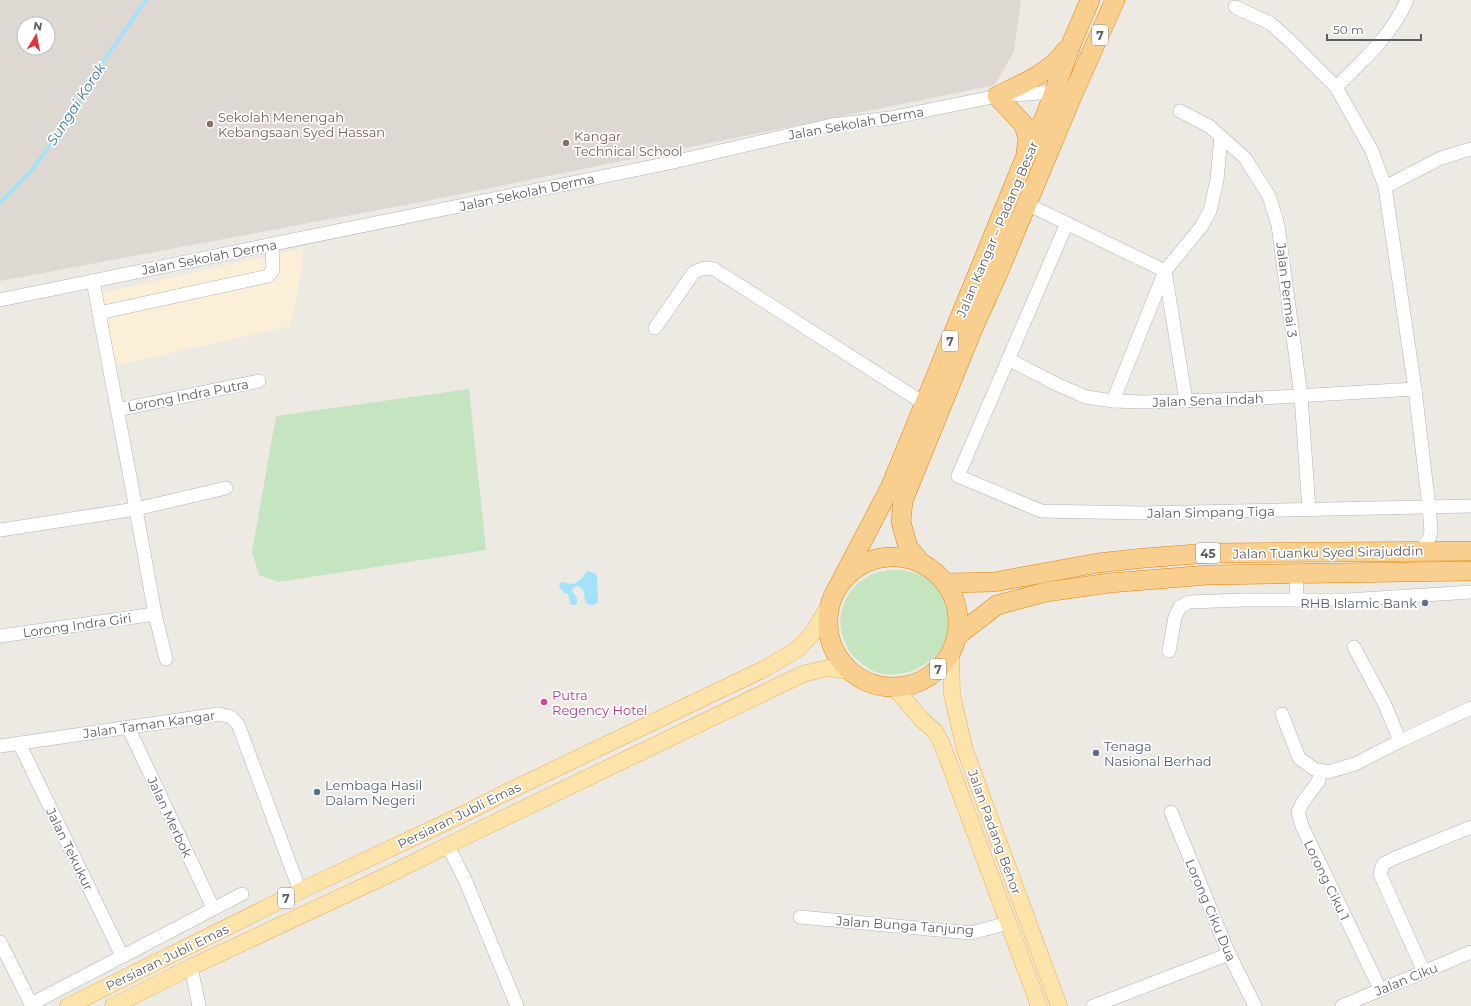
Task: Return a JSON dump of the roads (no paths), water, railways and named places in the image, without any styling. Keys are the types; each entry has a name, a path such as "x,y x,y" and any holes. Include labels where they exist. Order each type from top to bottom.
{"highway":[{"name":"Jalan Kangar – Padang Besar","path":"834,595 890,488 1025,158 1045,117 1072,42 1090,0"},
{"name":"Jalan Kangar – Padang Besar","path":"922,564 908,547 901,522 903,501 974,326 1115,0"},
{"path":"1025,158 1028,140 1024,126 997,96 1030,80 1052,66 1072,42"},
{"path":"1059,128 1059,98 1054,92 1067,85 1084,70"},
{"name":"Jalan Tuanku Syed Sirajuddin","path":"946,583 994,582 1098,563 1203,553 1471,551"},
{"name":"7","path":"896,557 913,560 922,564 931,569 946,583 958,608 958,635 951,653 936,671 917,683 894,687 871,683 850,670 835,651 830,640 828,615 834,595 849,574 863,564 879,558 896,557"},
{"name":"Jalan Tuanku Syed Sirajuddin","path":"958,635 997,604 1046,592 1144,580 1208,575 1471,571"}],"main road":[{"name":"Persiaran Jubli Emas","path":"68,1006 300,891 740,681 785,657 798,649 812,634 834,595"},
{"name":"Jalan Padang Behor","path":"951,653 952,695 965,750 1059,1006"},
{"name":"Persiaran Jubli Emas","path":"113,1006 191,967 392,873 803,674 828,668 850,670"},
{"name":"Jalan Padang Behor","path":"894,687 922,720 935,731 942,744 1039,1006"},
{"path":"505,792 515,813"}],"street":[{"path":"1336,87 1366,58 1390,30 1407,0"},
{"path":"1235,7 1270,23 1336,87 1372,151 1385,187 1416,389 1429,506 1431,531 1429,539 1419,551"},
{"name":"Jalan Sekolah Derma","path":"0,300 669,163 832,125 890,118 997,96 1054,92"},
{"name":"Jalan Permai 3","path":"1180,112 1209,126 1245,158 1269,196 1278,225 1301,396 1308,510"},
{"path":"1113,401 1165,271 1201,227 1210,211 1217,180 1221,137"},
{"path":"1385,187 1441,158 1471,149"},
{"path":"1027,204 1165,271"},
{"path":"1008,359 1067,224"},
{"path":"99,313 268,276 273,270 272,245"},
{"path":"655,328 694,272 704,268 714,269 924,404"},
{"path":"1165,271 1186,401"},
{"path":"93,281 116,410 136,509 154,614 166,659"},
{"name":"Jalan Sena Indah","path":"1008,359 1056,384 1086,397 1113,401 1186,401 1416,389"},
{"name":"Jalan Simpang Tiga","path":"1008,359 958,476 1041,511 1142,513 1471,506"},
{"name":"Lorong Indra Putra","path":"116,410 259,381"},
{"path":"0,530 136,509 226,488"},
{"path":"1296,574 1297,600"},
{"path":"1169,650 1175,617 1180,607 1189,602 1244,600 1347,600 1471,592"},
{"name":"Lorong Indra Giri","path":"0,636 154,614"},
{"path":"1354,646 1385,705 1400,741"},
{"path":"1282,714 1299,758 1317,770 1328,772 1355,764 1471,708"},
{"name":"Jalan Taman Kangar","path":"0,746 219,714 231,717 238,724 300,891"},
{"name":"Jalan Merbok","path":"128,727 213,908"},
{"name":"Jalan Tekukur","path":"19,743 122,956"},
{"name":"Lorong Ciku 1","path":"1317,770 1318,782 1303,802 1298,812 1302,826 1380,989"},
{"name":"Lorong Ciku Dua","path":"1171,812 1229,954 1255,1006"},
{"path":"1424,972 1380,874 1383,864 1471,827"},
{"path":"448,846 466,882 517,1006"},
{"path":"0,942 31,1005 242,894"},
{"name":"Jalan Bunga Tanjung","path":"800,917 971,933 1008,923"},
{"name":"Jalan Ciku","path":"1342,1006 1471,952"},
{"path":"1093,1006 1229,954"},
{"path":"191,967 199,1006"}],"water":[{"path":"587,571 595,573 597,577 598,602 592,605 586,603 582,589 577,586 573,588 572,591 577,598 577,603 576,605 572,605 568,594 564,593 559,586 561,582 571,584 576,583"}],"waterway":[{"name":"Sungai Korok","path":"0,203 32,170 74,111 96,72 146,0"}],"place":[{"name":"Sekolah Menengah Kebangsaan Syed Hassan","path":"210,124"},
{"name":"Kangar Technical School","path":"566,143"},
{"name":"RHB Islamic Bank","path":"1425,603"},
{"name":"Putra Regency Hotel","path":"544,702"},
{"name":"Tenaga Nasional Berhad","path":"1096,753"},
{"name":"Lembaga Hasil Dalam Negeri","path":"317,792"}]}
